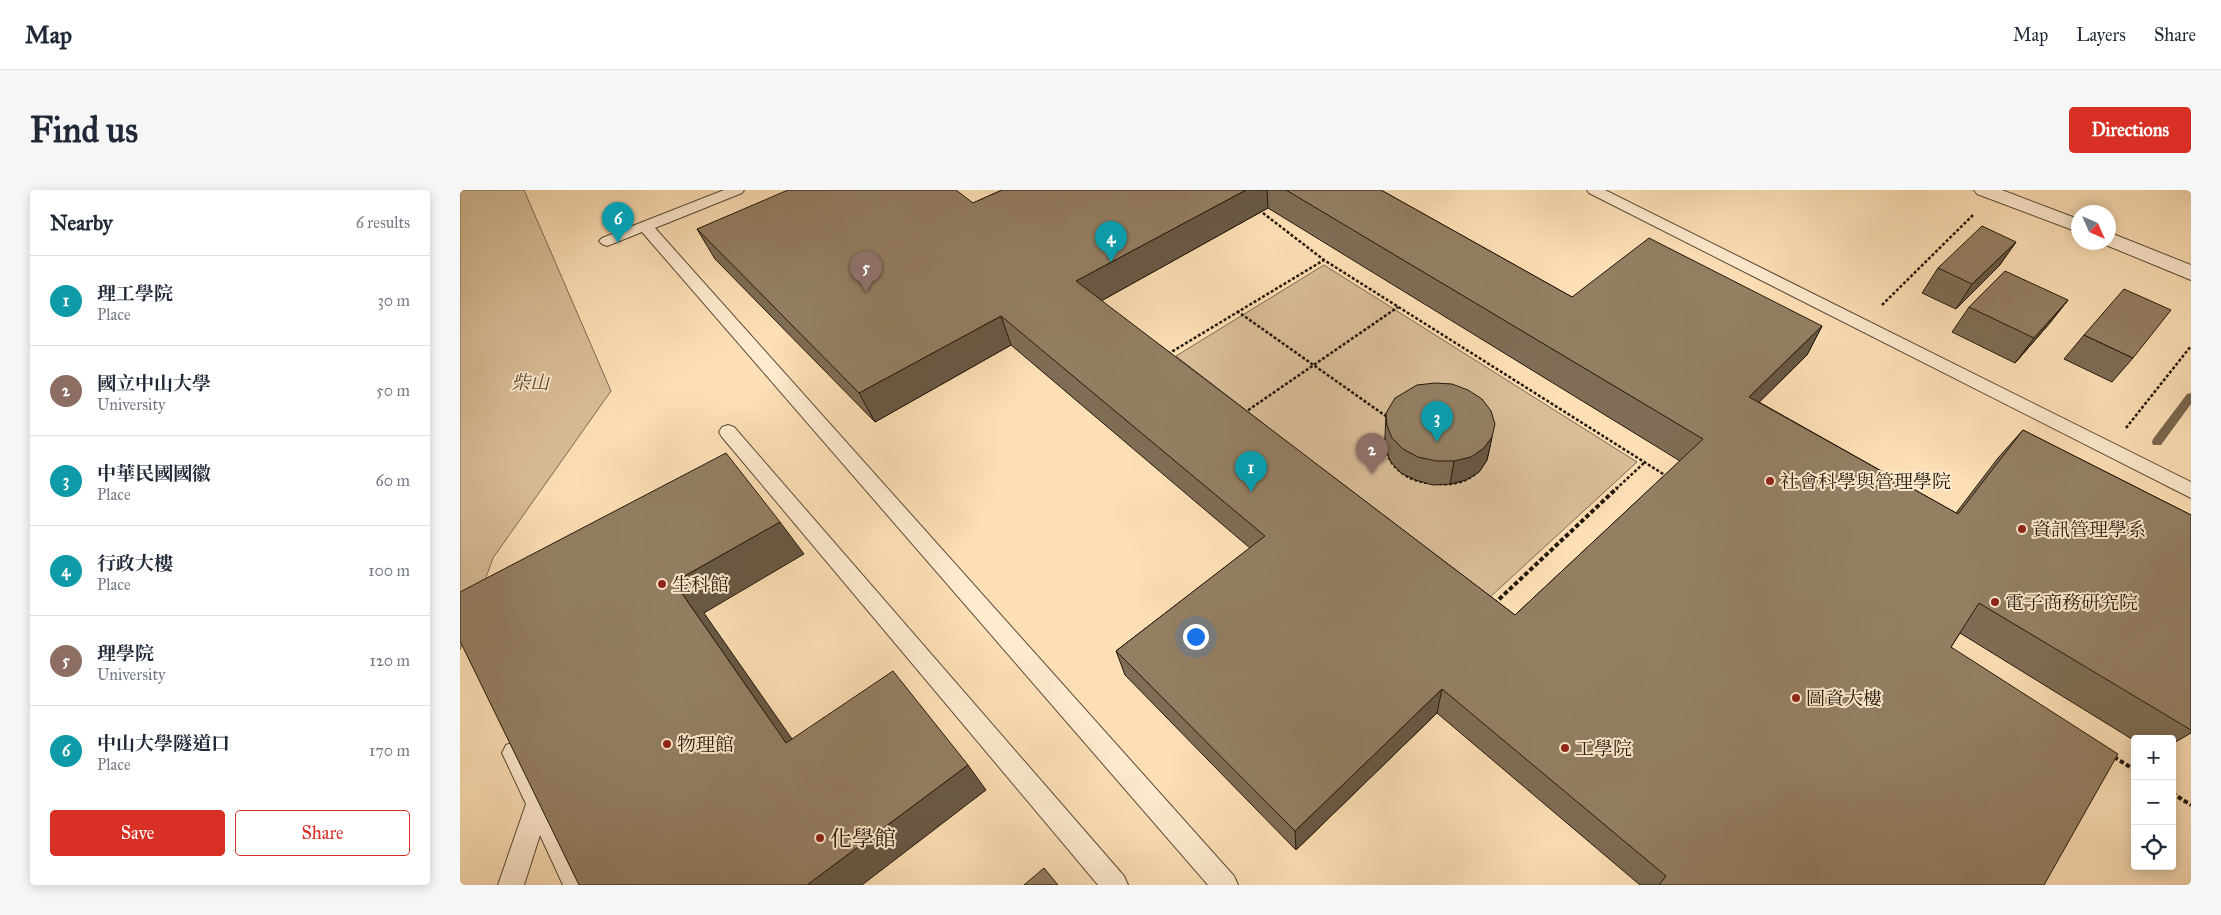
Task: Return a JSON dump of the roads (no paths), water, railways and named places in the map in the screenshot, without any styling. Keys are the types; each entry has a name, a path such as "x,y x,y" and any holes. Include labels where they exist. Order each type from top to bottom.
{"street":[{"path":"1984,190 2071,223"},
{"path":"2116,241 2191,273"}],"lane":[{"path":"607,241 737,190"},
{"path":"1594,190 2191,491"},
{"path":"645,226 1225,885"},
{"path":"728,432 1115,885"},
{"path":"514,753 576,885"},
{"path":"511,885 538,804"}],"waterway":[{"path":"2157,442 2191,397"}],"place":[{"name":"中山大學隧道口","path":"618,243"},
{"name":"行政大樓","path":"1111,262"},
{"name":"理學院","path":"866,292"},
{"name":"中華民國國徽","path":"1437,442"},
{"name":"國立中山大學","path":"1372,474"},
{"name":"社會科學與管理學院","path":"1770,481"},
{"name":"理工學院","path":"1251,492"},
{"name":"資訊管理學系","path":"2022,529"},
{"name":"生科館","path":"662,584"},
{"name":"電子商務研究院","path":"1995,602"},
{"name":"圖資大樓","path":"1796,698"},
{"name":"物理館","path":"667,744"},
{"name":"工學院","path":"1565,748"},
{"name":"化學館","path":"820,838"}],"park label":[{"name":"柴山","path":"530,382"}]}
